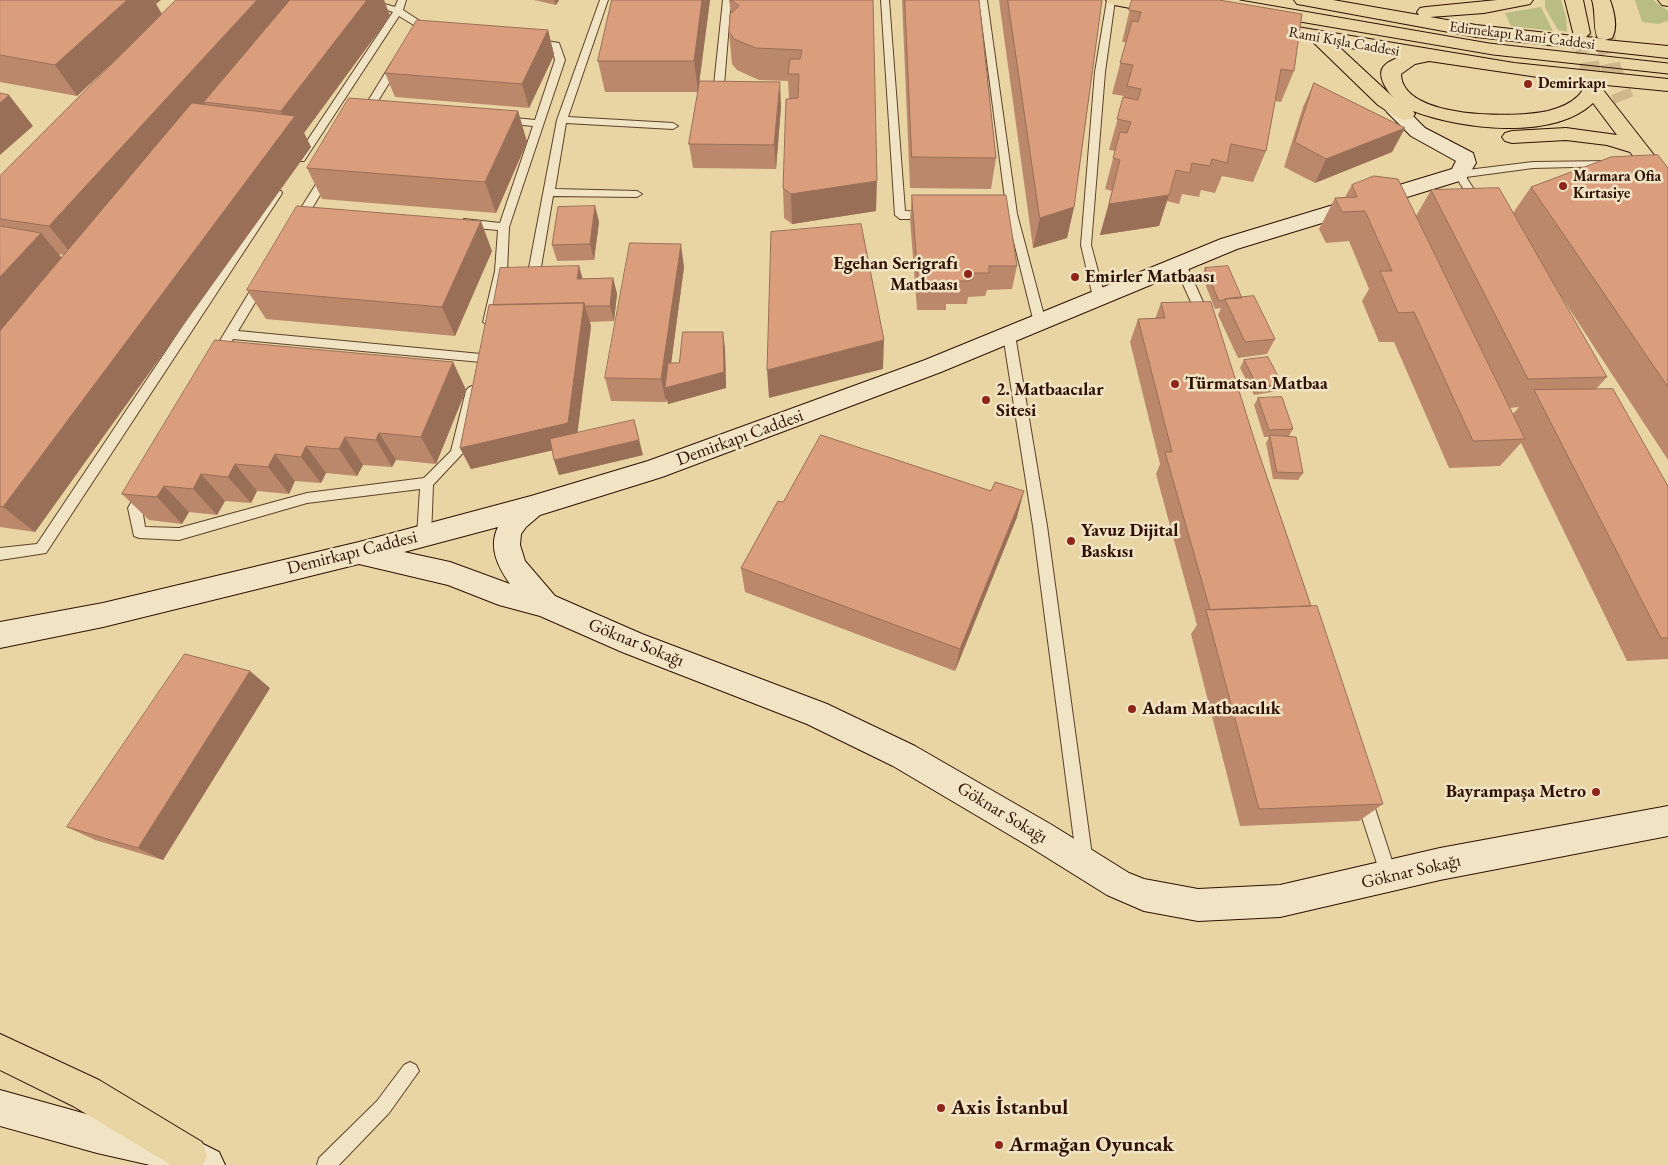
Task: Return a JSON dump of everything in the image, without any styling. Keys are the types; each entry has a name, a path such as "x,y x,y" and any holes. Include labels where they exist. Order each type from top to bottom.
{"main road":[{"path":"1115,0 1180,12"},
{"name":"Rami Kışla Caddesi","path":"1304,0 1378,13"},
{"path":"1378,13 1460,10 1524,0"},
{"path":"1574,0 1578,9 1581,33"},
{"path":"1601,0 1604,6 1606,23 1605,34"},
{"name":"Edirnekapı Rami Caddesi","path":"1378,13 1476,31 1668,52"},
{"name":"Rami Kışla Caddesi","path":"1246,24 1320,39 1426,56"},
{"path":"1320,39 1418,132 1466,158 1466,162 1459,174"},
{"path":"1426,56 1409,59 1392,70 1391,78 1394,87 1420,108 1459,118 1505,122 1537,119 1569,111 1583,103 1593,90 1668,187"},
{"name":"Edirnekapı Rami Caddesi","path":"1426,56 1514,69 1668,84"},
{"path":"1624,100 1668,158"},
{"path":"1394,108 1442,128 1480,136 1538,137 1566,134 1609,140 1639,148"},
{"name":"Demirkapı Caddesi","path":"0,635 103,615 246,579 359,554 531,507 653,470 933,366 1229,244 1459,174"},
{"path":"531,507 516,517 509,527 506,545 516,573 545,605"},
{"name":"Göknar Sokağı","path":"359,554 450,574 499,592 545,605 632,643 817,714 904,756 1118,884 1144,895 1198,905 1280,901 1440,864 1668,821"},
{"path":"0,1052 86,1093 197,1160"},
{"path":"0,1108 197,1160"}],"lane":[{"path":"360,0 400,5 417,29 449,30"},
{"path":"534,273 562,120 604,0"},
{"path":"719,85 727,0"},
{"path":"885,0 900,215 937,215"},
{"path":"983,0 1007,214 1040,323"},
{"path":"1099,298 1086,245 1100,72 1111,0"},
{"path":"293,168 400,5"},
{"path":"149,482 135,508 139,532 179,534 307,498 427,483 457,453 501,271 504,227 560,60 556,45 526,41"},
{"path":"358,125 373,108 404,50"},
{"path":"492,118 539,123"},
{"path":"562,120 673,126"},
{"path":"1485,215 1459,174 1533,165 1615,164 1621,167"},
{"path":"291,234 312,209 332,166"},
{"path":"0,554 40,549 282,185"},
{"path":"549,192 637,194"},
{"path":"454,222 504,227"},
{"path":"1180,264 1210,329"},
{"path":"210,369 270,267"},
{"path":"229,334 481,358"},
{"path":"1009,335 1040,526 1085,864"},
{"path":"424,536 427,483"},
{"path":"1359,782 1389,876"},
{"path":"326,1165 383,1107 410,1071"}],"green space":[{"path":"1545,0 1561,0 1566,17 1567,32 1558,30 1545,8"},
{"path":"1635,0 1653,0 1668,11 1668,21 1658,24 1642,22"},
{"path":"1541,7 1553,31 1511,26 1505,13"}],"building":[{"path":"0,0 127,0 55,65 0,55"},
{"path":"176,0 257,0 49,226 0,219 0,176"},
{"path":"290,0 367,0 281,111 204,102"},
{"path":"612,0 702,0 694,61 598,61"},
{"path":"731,0 873,0 877,181 791,194 783,188 786,99 798,98 799,74 788,74 790,59 800,59 802,50 756,48 734,39 729,32 730,14 739,6"},
{"path":"905,0 979,0 996,158 912,157"},
{"path":"1008,0 1102,0 1074,207 1040,218"},
{"path":"1132,0 1219,0 1302,14 1294,71 1281,69 1266,151 1231,144 1227,163 1212,159 1210,166 1192,163 1190,173 1176,170 1169,195 1109,204 1120,160 1113,158 1120,132 1127,133 1131,122 1117,119 1123,97 1138,100 1141,89 1127,86 1133,65 1120,63 1132,21 1138,22 1141,12 1129,10"},
{"path":"417,20 548,30 522,84 385,73"},
{"path":"700,81 780,82 774,145 689,144"},
{"path":"1314,83 1405,128 1326,159 1295,142"},
{"path":"0,93 9,95 0,103"},
{"path":"349,98 518,111 485,182 307,168"},
{"path":"192,103 295,116 3,507 0,506 0,331"},
{"path":"1658,155 1668,168 1668,387 1531,187 1611,157"},
{"path":"1374,176 1398,179 1525,439 1473,441 1414,312 1398,313 1380,271 1392,271 1365,211 1342,212 1335,198 1357,197 1352,185"},
{"path":"1499,188 1607,377 1528,379 1431,190"},
{"path":"912,195 1006,195 1017,266 989,266 989,273 969,273 970,281 948,281 948,287 919,287"},
{"path":"297,206 481,221 442,307 247,290"},
{"path":"595,206 590,244 552,245 558,207"},
{"path":"861,224 884,340 767,370 771,232"},
{"path":"0,226 41,233 0,277"},
{"path":"630,243 681,244 661,379 605,378"},
{"path":"579,266 577,279 613,278 610,306 585,306 584,303 493,305 500,268"},
{"path":"1228,266 1242,298 1219,301 1205,268"},
{"path":"1254,296 1275,339 1245,342 1225,299"},
{"path":"1211,302 1257,448 1311,606 1210,610 1165,452 1172,452 1138,319 1165,318 1161,303"},
{"path":"584,303 568,423 460,448 489,305"},
{"path":"683,332 723,332 724,372 665,388 668,363 679,363"},
{"path":"215,340 453,362 421,437 379,433 376,440 345,437 339,449 306,446 301,457 275,454 268,467 235,464 228,477 201,474 193,489 164,486 157,497 122,494"},
{"path":"1268,357 1282,384 1258,387 1244,360"},
{"path":"1613,389 1668,486 1668,638 1661,638 1534,390"},
{"path":"1282,397 1293,429 1269,430 1258,398"},
{"path":"634,420 639,440 554,460 550,439"},
{"path":"821,435 991,491 995,482 1024,491 960,649 741,568 778,501 783,502"},
{"path":"1270,435 1296,437 1303,473 1277,472"},
{"path":"1317,606 1383,804 1259,809 1206,610"},
{"path":"185,654 250,671 138,848 67,827"}],"tunnel":[{"path":"1581,33 1589,61 1593,90"},
{"path":"1605,34 1611,68 1624,100"}],"tram line":[{"path":"1240,0 1489,43 1668,63"},
{"path":"1288,20 1493,55 1668,74"}],"place":[{"name":"Demirkapı","path":"1528,84"},
{"name":"Marmara Ofia Kırtasiye","path":"1563,186"},
{"name":"Egehan Serigrafı Matbaası","path":"968,274"},
{"name":"Emirler Matbaası","path":"1075,277"},
{"name":"Türmatsan Matbaa","path":"1175,384"},
{"name":"2. Matbaacılar Sitesi","path":"986,400"},
{"name":"Yavuz Dijital Baskısı","path":"1071,541"},
{"name":"Adam Matbaacılık","path":"1132,709"},
{"name":"Bayrampaşa Metro","path":"1596,792"},
{"name":"Axis İstanbul","path":"941,1108"},
{"name":"Armağan Oyuncak","path":"999,1145"}]}
